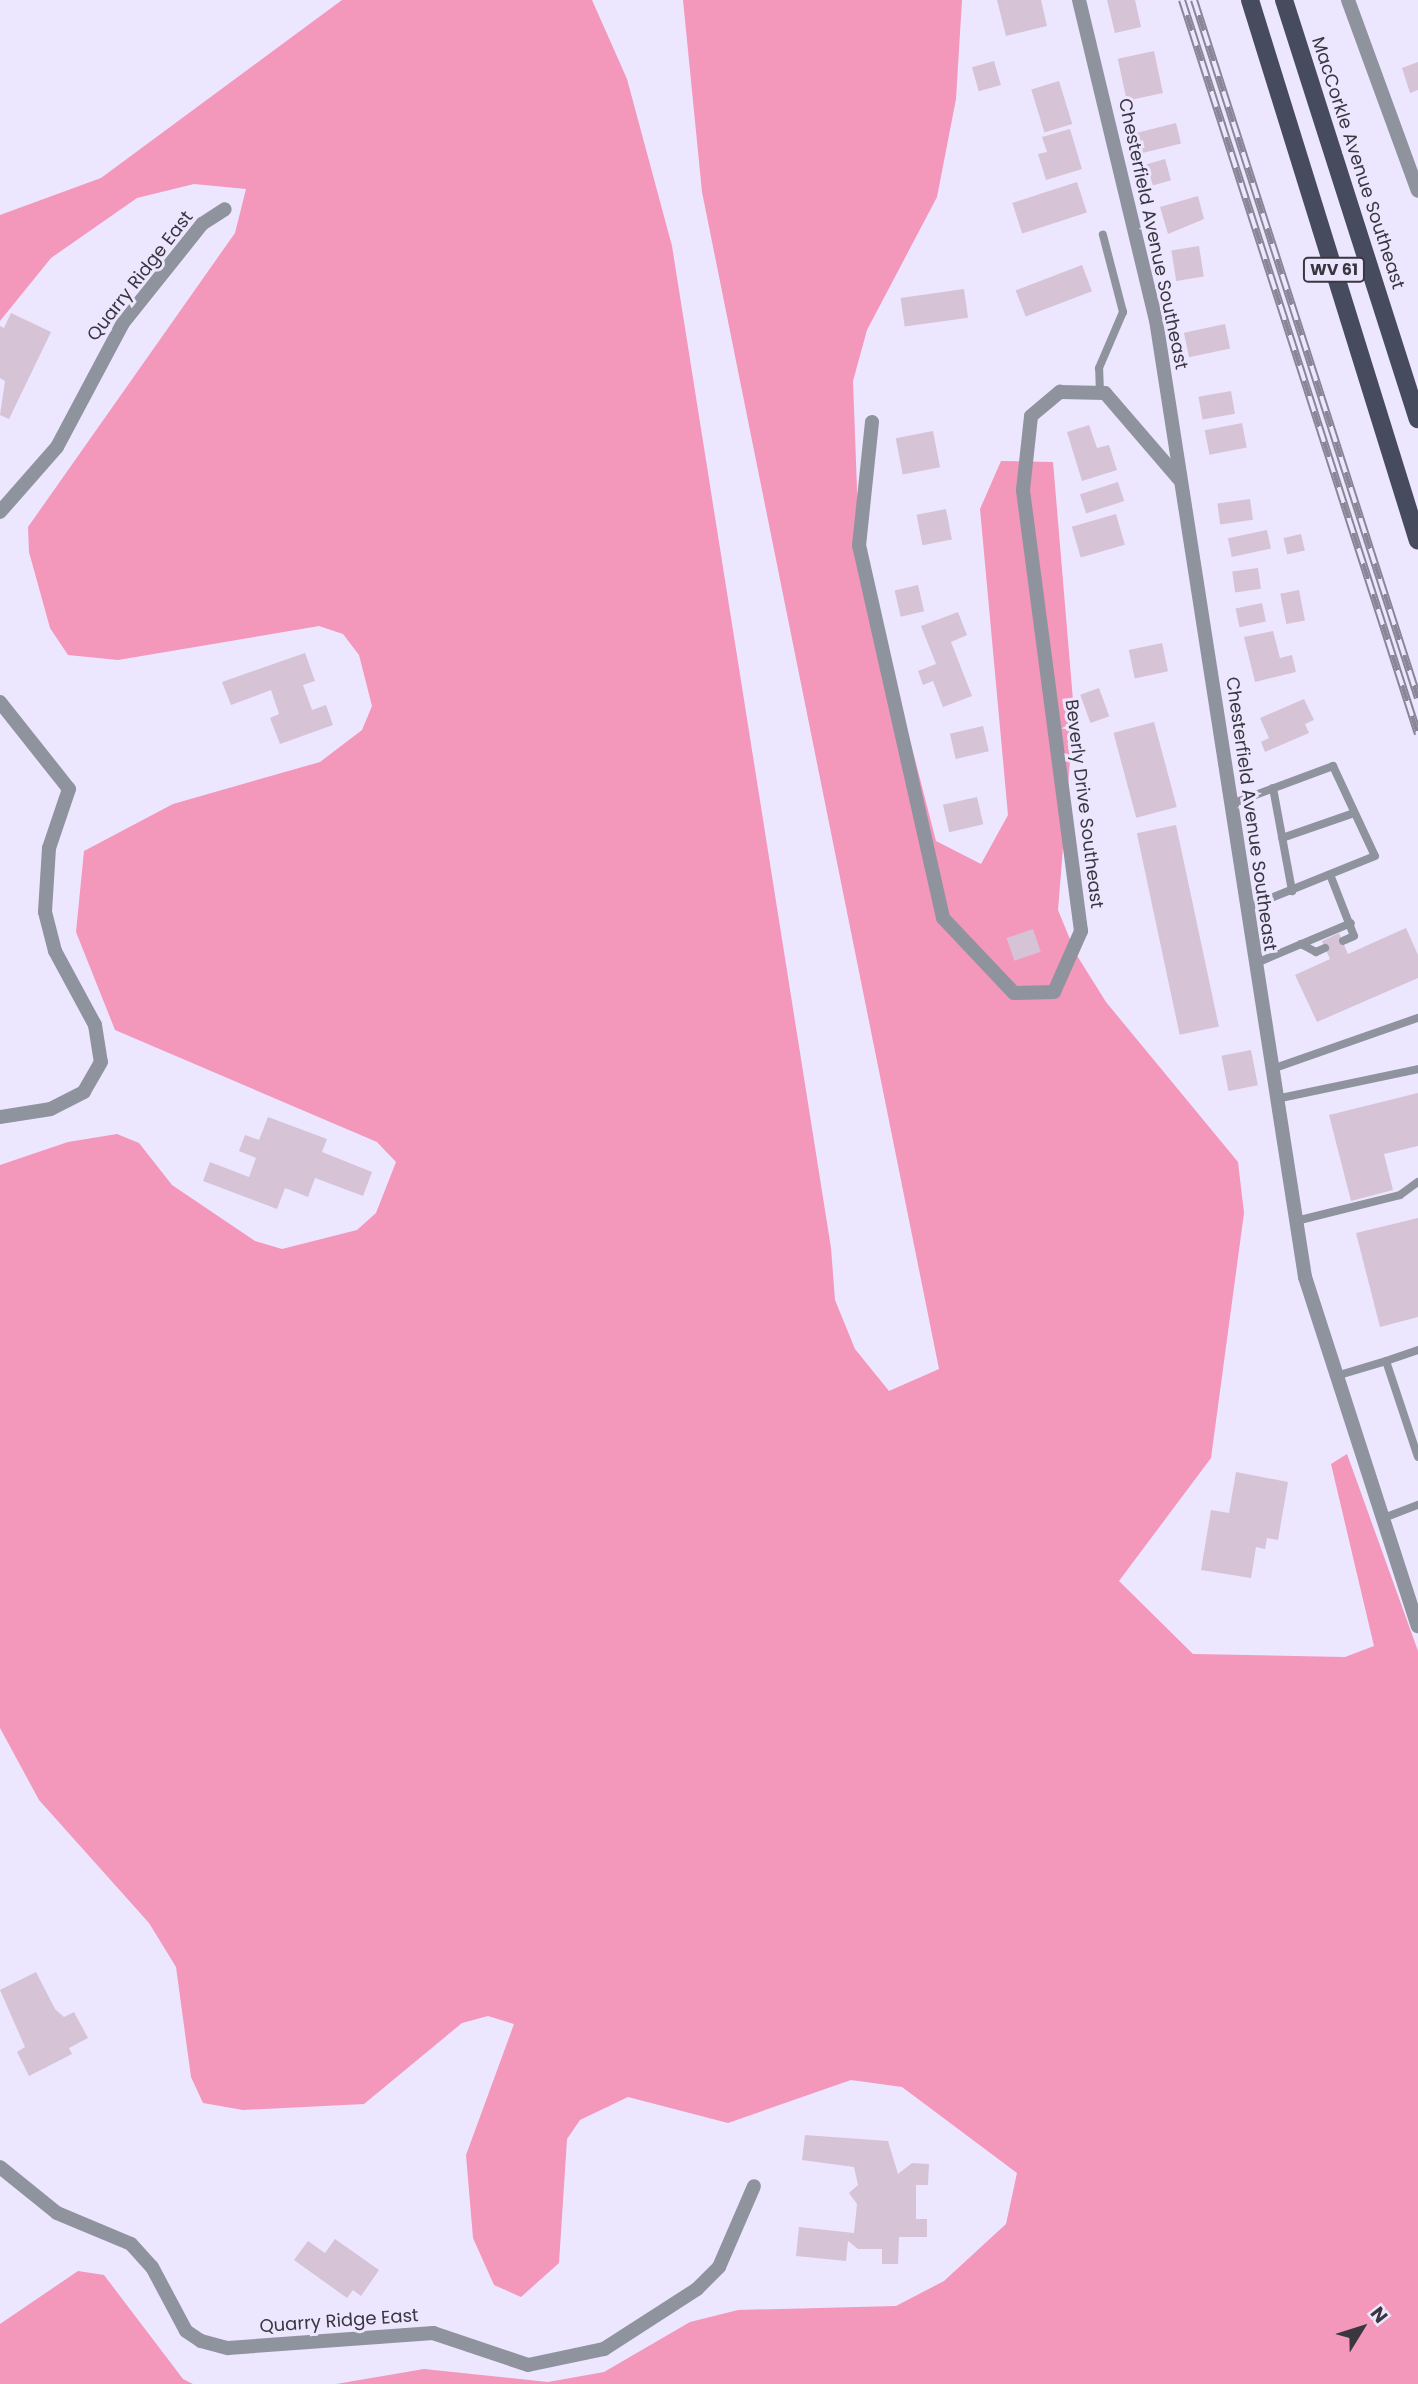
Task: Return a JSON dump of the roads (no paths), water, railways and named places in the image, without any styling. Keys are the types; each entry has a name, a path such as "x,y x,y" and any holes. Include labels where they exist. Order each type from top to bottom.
{"main road":[{"name":"WV 61","path":"1250,0 1418,541"},
{"name":"MacCorkle Avenue Southeast","path":"1283,0 1418,419"}],"street":[{"name":"Chesterfield Avenue Southeast","path":"1079,0 1156,320 1254,964 1305,1277 1381,1519 1418,1626"},
{"path":"1348,0 1411,141 1418,191"},
{"name":"Quarry Ridge East","path":"0,512 57,447 123,323 202,224 225,209"},
{"name":"Beverly Drive Southeast","path":"872,422 859,545 943,918 1014,993 1054,992 1081,931 1023,490 1031,416 1060,392 1100,393"},
{"path":"1100,393 1179,479"},
{"path":"0,702 69,789 49,848 45,912 55,951 98,1034 101,1062 84,1092 51,1109 0,1117"},
{"name":"Quarry Ridge East","path":"0,2167 57,2213 131,2244 152,2267 186,2331 201,2341 229,2348 433,2333 528,2365 604,2349 697,2288 719,2267 754,2186"}],"lane":[{"path":"1100,393 1099,368 1123,312 1103,234"},
{"path":"1231,804 1333,766 1375,856 1331,877 1246,908"},
{"path":"1273,789 1292,891"},
{"path":"1282,838 1354,813"},
{"path":"1331,877 1354,936 1343,941"},
{"path":"1254,964 1351,923"},
{"path":"1300,944 1316,952 1325,948"},
{"path":"1272,1069 1418,1017"},
{"path":"1276,1099 1418,1069"},
{"path":"1296,1221 1399,1195 1418,1182"},
{"path":"1336,1376 1418,1350"},
{"path":"1386,1361 1418,1457"},
{"path":"1381,1519 1418,1505"}],"railway":[{"path":"1182,0 1418,734"},
{"path":"1194,0 1418,698"}]}
